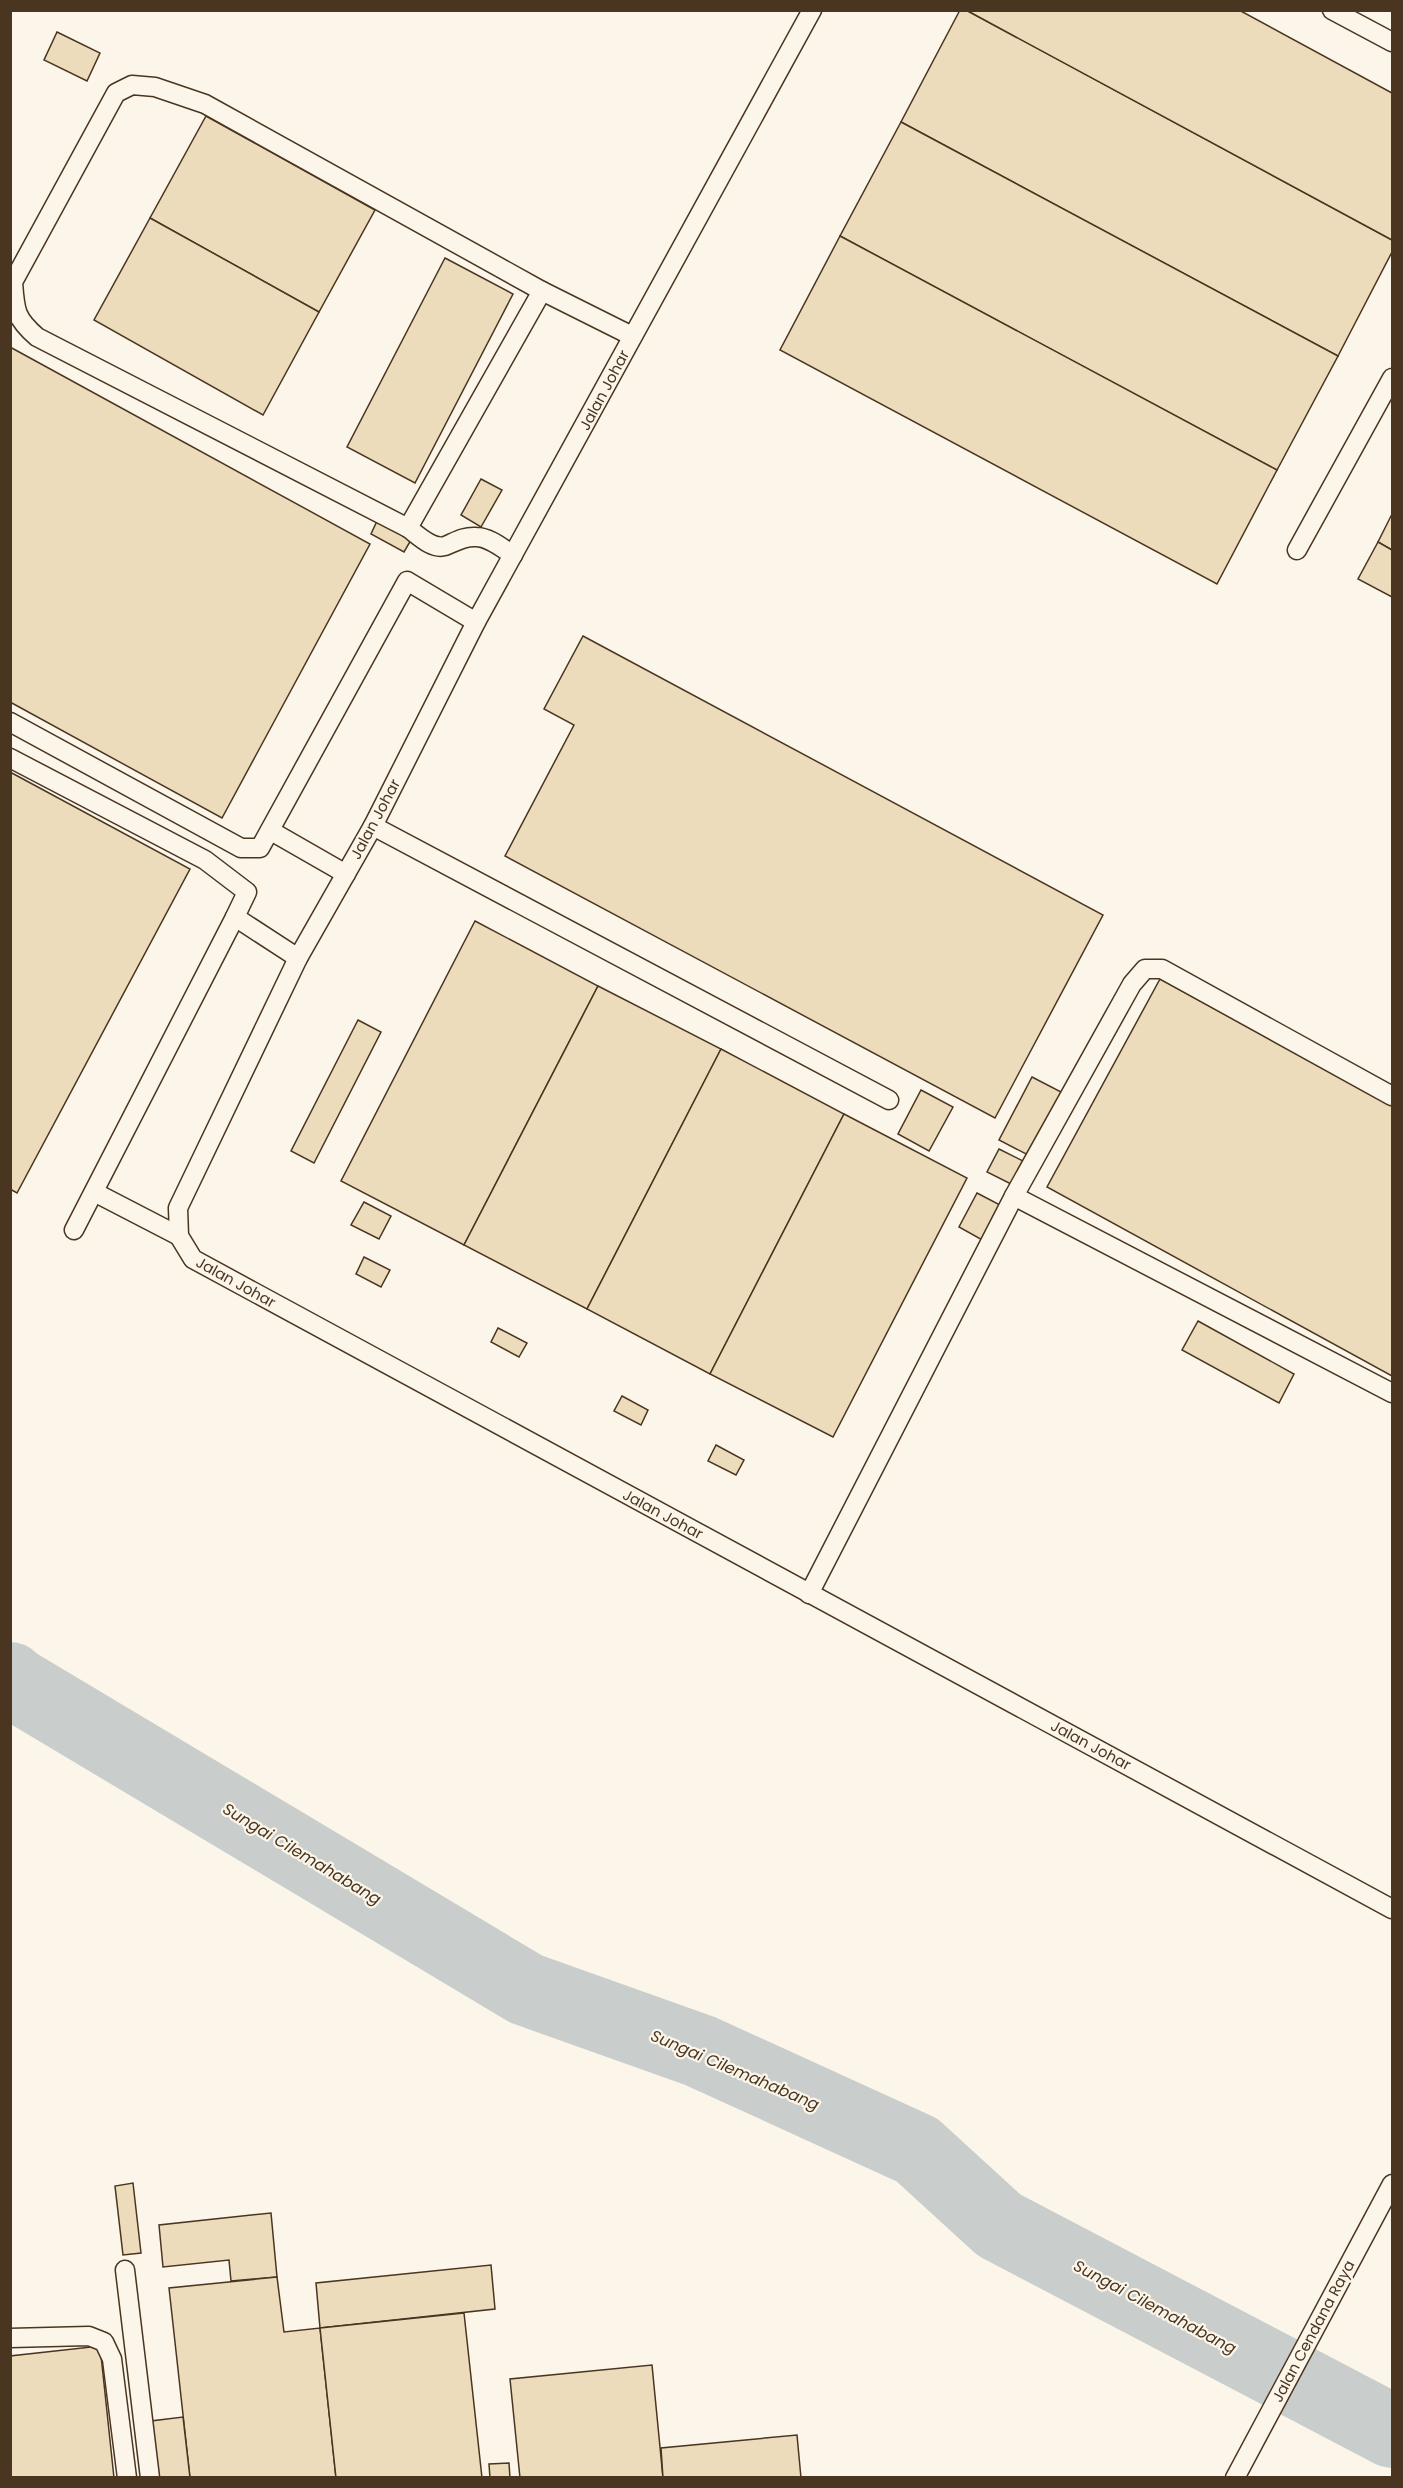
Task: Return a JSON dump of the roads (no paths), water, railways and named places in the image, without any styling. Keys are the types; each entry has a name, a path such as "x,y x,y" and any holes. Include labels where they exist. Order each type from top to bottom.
{"lane":[{"name":"Jalan Johar","path":"812,10 632,336 588,422 476,622 373,826 298,958 178,1208 179,1236 193,1259 1392,1909"},
{"path":"1332,10 1392,42"},
{"path":"513,555 491,541 477,536 457,539 442,547 430,544 408,528 37,337 21,322 15,303 13,282 116,93 132,85 155,87 205,104 542,291 632,336"},
{"path":"408,528 542,291"},
{"path":"1297,550 1392,378"},
{"path":"10,722 242,848 261,848 406,581 476,622"},
{"path":"10,758 205,860 247,892 74,1230"},
{"path":"373,826 889,1100"},
{"path":"271,831 346,874"},
{"path":"235,917 298,958"},
{"path":"809,1594 1014,1196 1132,984 1145,969 1162,969 1392,1096"},
{"path":"94,1192 179,1236"},
{"path":"1014,1196 1392,1394"},
{"name":"Jalan Cendana Raya","path":"1235,2478 1392,2184"},
{"path":"125,2270 150,2478"},
{"path":"10,2338 89,2336 104,2343 112,2359 127,2478"}],"waterway":[{"name":"Sungai Cilemahabang","path":"10,1679 526,1989 700,2051 917,2150 999,2225 1392,2431"}]}
